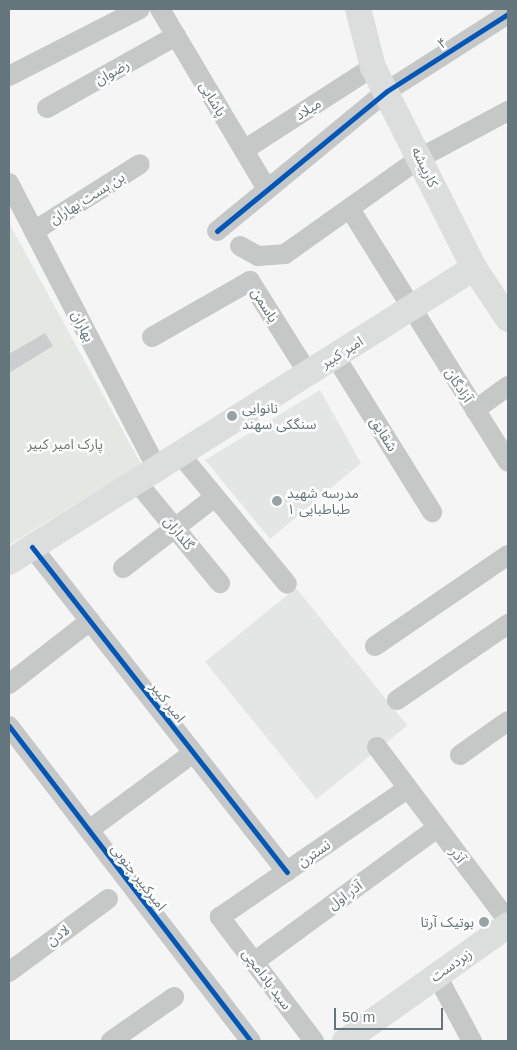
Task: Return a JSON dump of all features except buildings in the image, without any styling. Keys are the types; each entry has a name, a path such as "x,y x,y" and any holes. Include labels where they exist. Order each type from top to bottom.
{"main road":[{"name":"کارپیشه","path":"359,9 373,67 387,91 474,268 508,319"},
{"name":"امیر کبیر","path":"9,562 474,268"},
{"name":"زبردست","path":"345,1041 508,923"}],"street":[{"path":"9,76 140,9"},
{"name":"پاشایی","path":"160,9 267,189"},
{"name":"۴","path":"217,231 387,91 508,14"},
{"name":"رضوان","path":"47,108 176,36"},
{"name":"میلاد","path":"244,150 373,67"},
{"path":"240,246 258,256 285,254 420,158 508,111"},
{"name":"بن بست بهاران","path":"34,231 140,164"},
{"name":"بهاران","path":"9,184 34,231 147,476"},
{"name":"آزادگان","path":"350,209 410,309 508,462"},
{"name":"یاسمن","path":"152,337 250,282 308,373"},
{"name":"شقایق","path":"335,356 432,512"},
{"path":"474,410 508,386"},
{"path":"180,454 288,584"},
{"name":"گلداران","path":"147,476 175,528 220,583"},
{"path":"123,568 215,496"},
{"name":"امیر کبیر","path":"32,547 287,872"},
{"path":"376,646 508,555"},
{"path":"9,684 90,621"},
{"path":"397,700 508,624"},
{"path":"460,755 508,721"},
{"name":"امیرکبیر جنوبی","path":"9,726 251,1041"},
{"name":"آذر","path":"377,747 508,923"},
{"path":"89,830 193,753"},
{"name":"نسترن","path":"220,917 407,789"},
{"name":"آذر اول","path":"254,962 437,828"},
{"name":"لادن","path":"9,972 108,899"},
{"name":"سید بادامچی","path":"220,917 314,1041"},
{"path":"437,976 472,1041"},
{"path":"111,1041 174,997"}],"shaded area":[{"name":"مدرسه شهید طباطبایی ۱","path":"320,390 361,463 270,539 205,460"},
{"path":"296,588 407,726 316,799 205,662"}],"green space":[{"name":"پارک امیر کبیر","path":"9,223 141,464 9,545"}],"cycle path":[{"path":"217,231 387,91 508,14"},
{"path":"32,547 287,872"},
{"path":"9,726 251,1041"}],"place":[{"name":"نانوایی سنگکی سهند","path":"232,416"},
{"name":"مدرسه شهید طباطبایی ۱","path":"277,501"},
{"name":"بوتیک آرتا","path":"484,922"}]}
